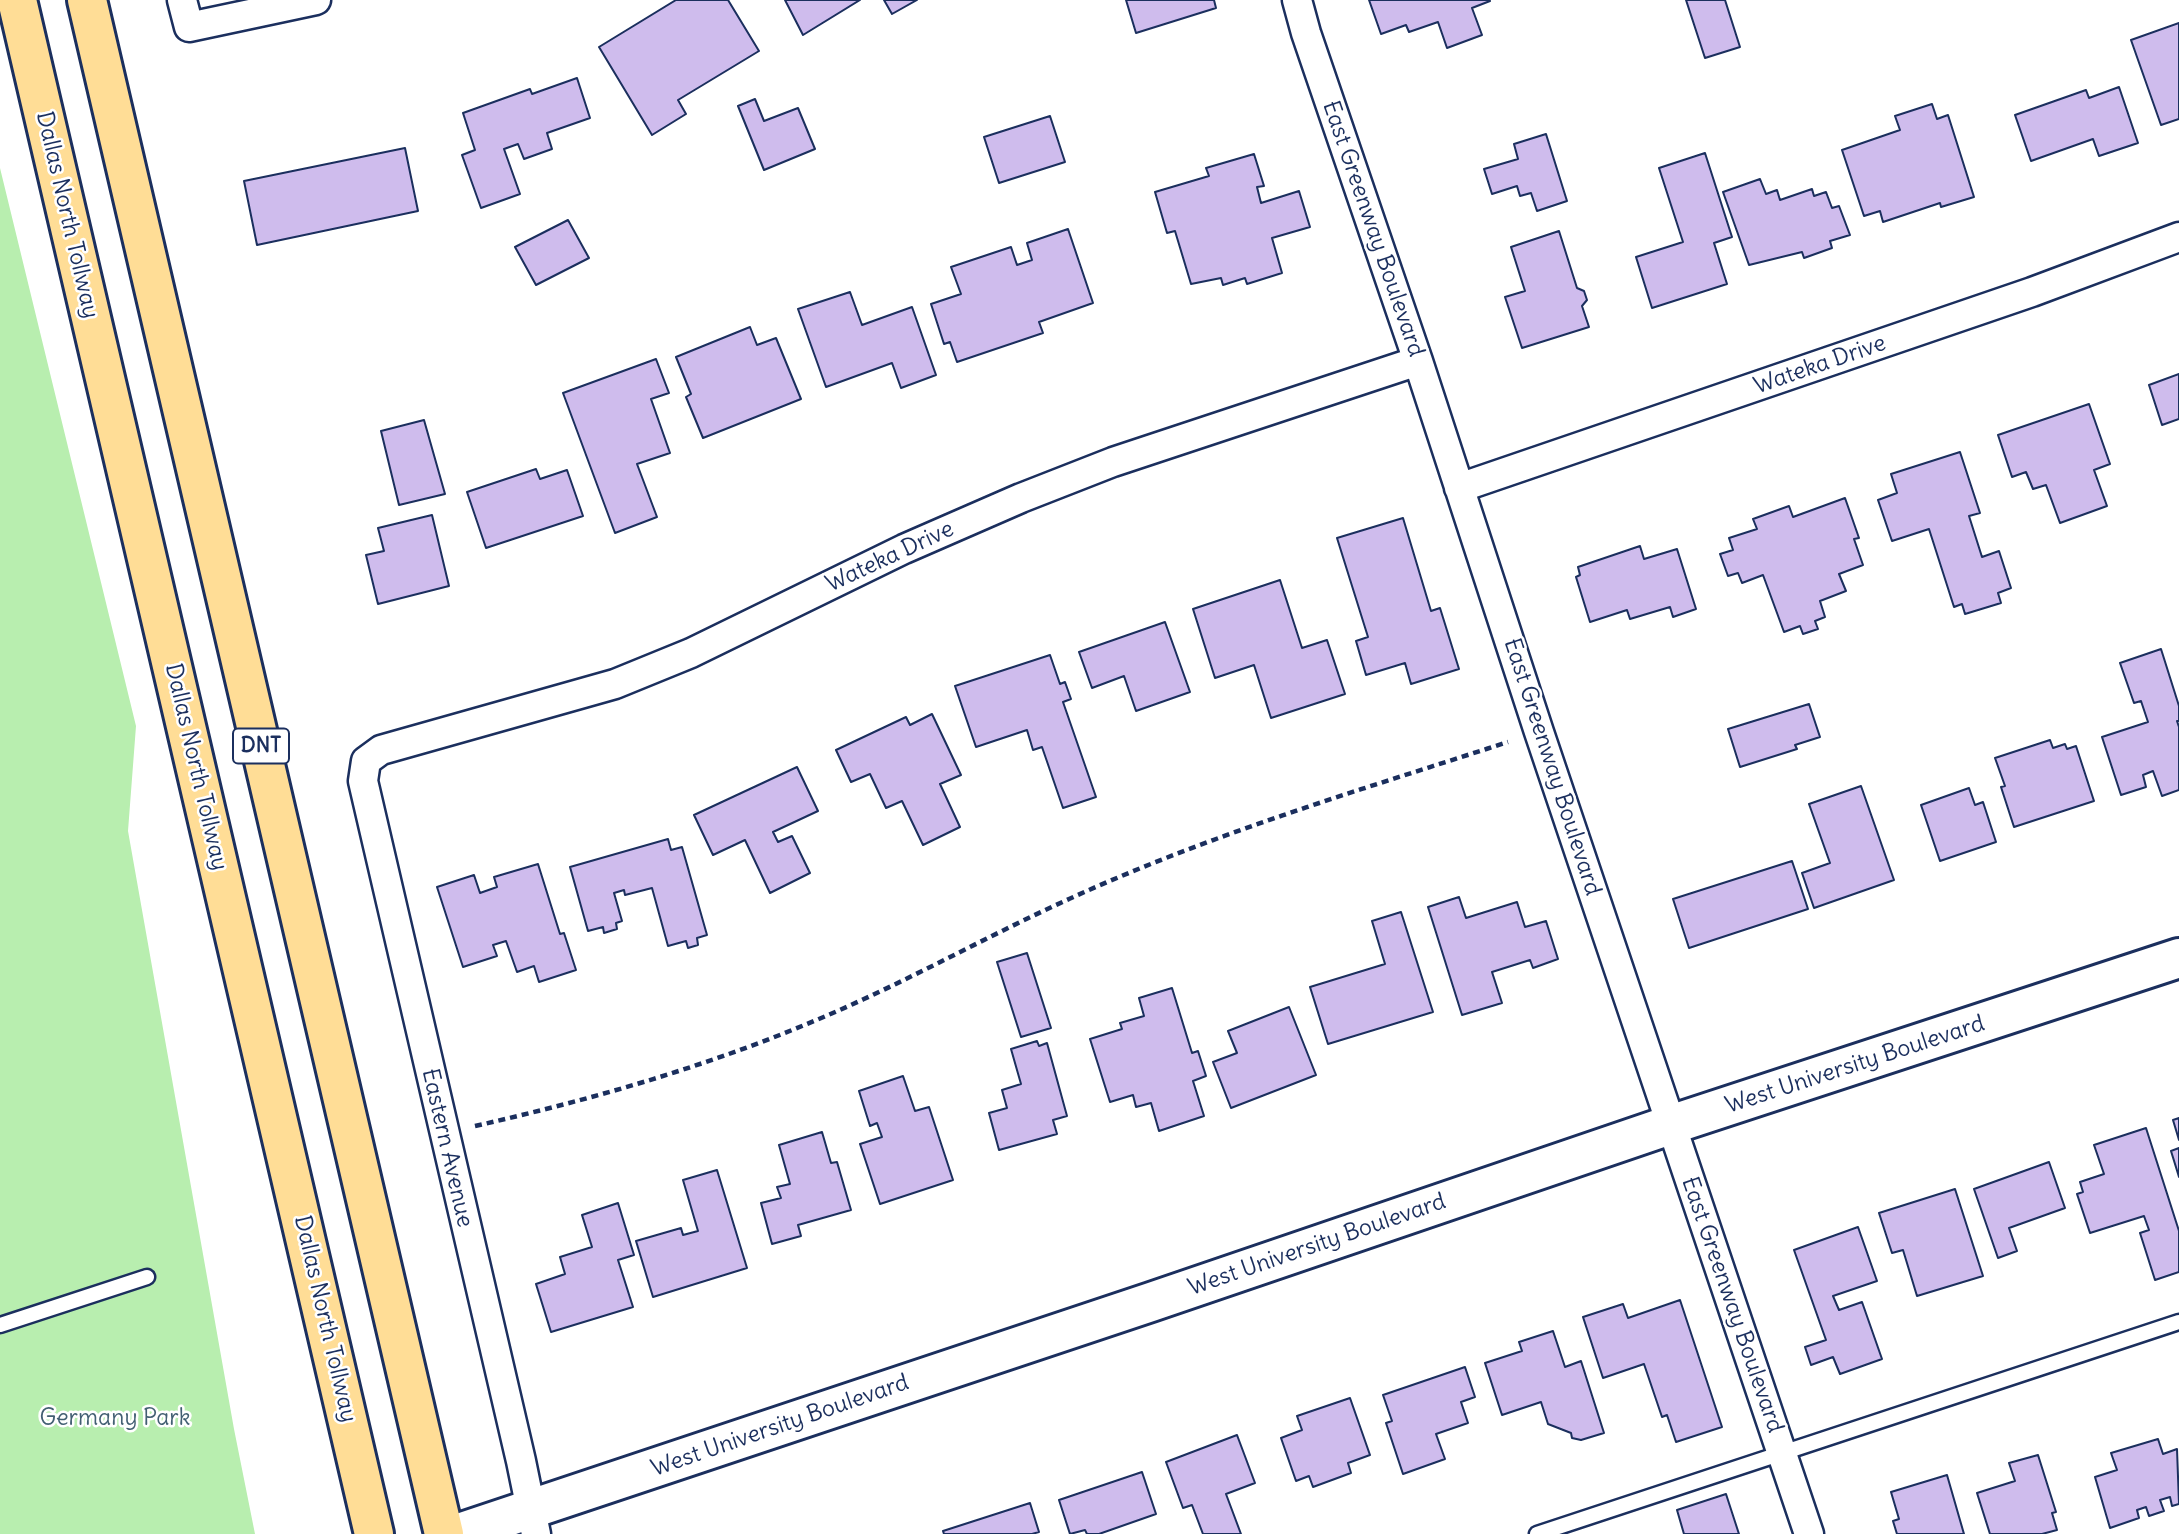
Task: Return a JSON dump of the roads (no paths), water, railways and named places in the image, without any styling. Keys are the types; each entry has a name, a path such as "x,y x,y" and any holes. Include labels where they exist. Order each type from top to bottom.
{"highway":[{"name":"Dallas North Tollway","path":"18,0 374,1534"},
{"name":"DNT","path":"87,0 444,1534"}],"street":[{"path":"182,0 189,27 316,0"},
{"name":"East Greenway Boulevard","path":"1297,0 1670,1125 1809,1534"},
{"name":"Wateka Drive","path":"1459,488 2019,297 2179,237"},
{"name":"Wateka Drive","path":"366,761 381,750 615,684 691,653 904,549 1021,498 1113,462 1418,361"},
{"name":"Eastern Avenue","path":"366,761 363,781 533,1522"},
{"name":"West University Boulevard","path":"456,1534 494,1522 533,1522 1138,1306 1670,1125 2179,958"}],"lane":[{"path":"0,1325 147,1277"},
{"path":"1537,1534 2179,1322"}],"park label":[{"name":"Germany Park","path":"115,1418"}]}
